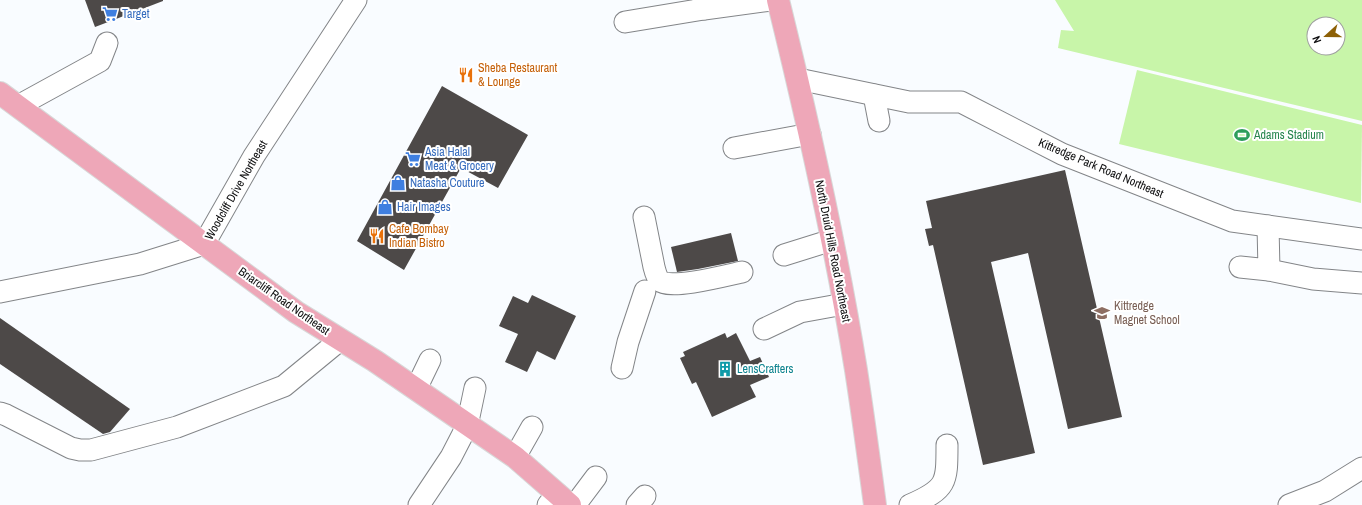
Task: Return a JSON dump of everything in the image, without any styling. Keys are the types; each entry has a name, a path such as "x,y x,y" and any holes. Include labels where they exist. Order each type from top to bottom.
{"main road":[{"name":"North Druid Hills Road Northeast","path":"778,0 798,79 832,240 856,370 875,505"},
{"name":"Briarcliff Road Northeast","path":"0,93 296,312 375,361 467,426 514,457 562,502"}],"street":[{"name":"Woodcliff Drive Northeast","path":"0,292 140,264 204,244 254,156 356,0"},
{"path":"625,22 704,4 771,0"},
{"path":"18,106 100,61 107,42"},
{"name":"Kittredge Park Road Northeast","path":"798,79 909,102 961,102 1062,154 1232,221 1362,239"},
{"path":"874,95 879,121"},
{"path":"734,148 810,134"},
{"path":"644,218 656,275 660,281 667,284 679,284 742,272"},
{"path":"1268,226 1268,270"},
{"path":"784,255 832,240"},
{"path":"1240,267 1268,270 1313,279 1362,283"},
{"path":"622,368 628,342 645,291"},
{"path":"764,329 800,312 844,304"},
{"path":"0,413 71,448 91,450 177,427 284,386 340,340"},
{"path":"416,389 430,360"},
{"path":"419,505 451,457 467,426 475,388"},
{"path":"514,457 532,427"},
{"path":"910,505 930,497 942,485 947,471 947,445"},
{"path":"1289,505 1325,491 1362,468"},
{"path":"562,502 596,477"}],"green space":[{"path":"1055,0 1362,0 1362,121 1058,48 1061,30 1074,31"},
{"name":"Adams Stadium","path":"1137,70 1362,125 1361,203 1119,144"}],"building":[{"name":"Target","path":"85,0 163,0 163,1 95,27"},
{"path":"442,86 528,135 498,188 461,168 404,270 357,241"},
{"path":"1065,170 1122,417 1068,429 1028,253 991,262 1035,453 983,465 933,245 929,246 925,229 932,228 926,201"},
{"path":"731,233 738,261 677,272 671,247"},
{"path":"532,295 576,316 555,360 537,351 527,372 505,362 518,334 499,326 513,296 528,303"},
{"path":"0,318 130,409 110,432 103,434 0,364"},
{"name":"LensCrafters","path":"725,333 727,338 736,333 750,361 760,357 769,377 750,385 756,397 712,417 696,382 692,384 680,358 685,356 683,352"}],"place":[{"name":"Target","path":"110,14"},
{"name":"Sheba Restaurant & Lounge","path":"466,75"},
{"name":"Adams Stadium","path":"1242,135"},
{"name":"Asia Halal Meat & Grocery","path":"413,159"},
{"name":"Natasha Couture","path":"398,183"},
{"name":"Hair Images","path":"385,207"},
{"name":"Cafe Bombay Indian Bistro","path":"377,236"},
{"name":"Kittredge Magnet School","path":"1102,313"},
{"name":"LensCrafters","path":"725,369"}]}
